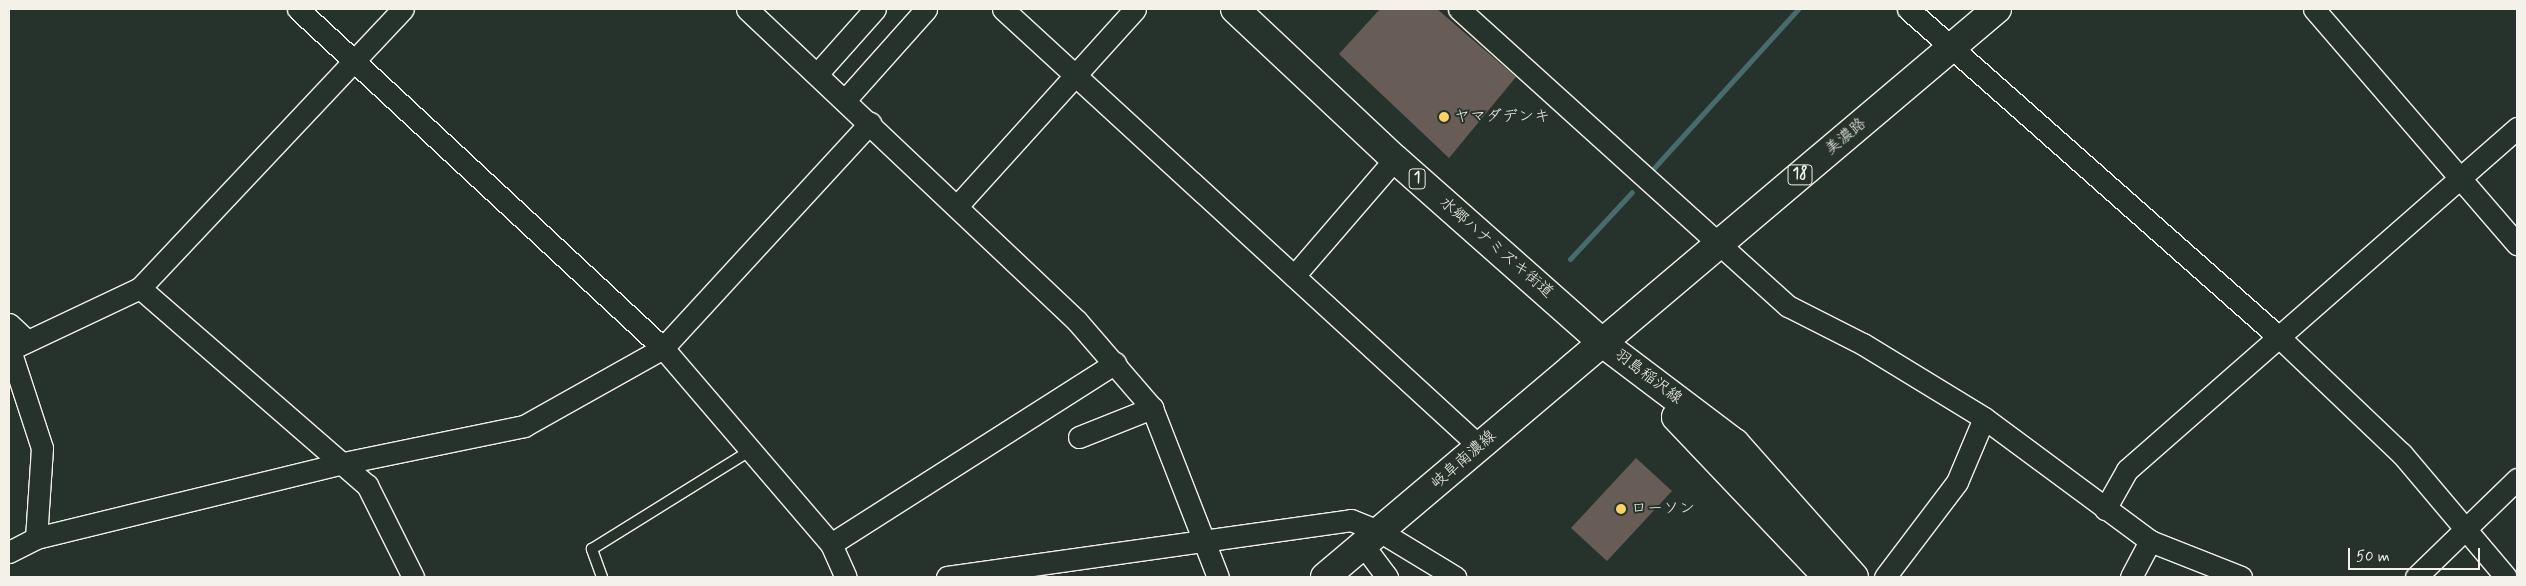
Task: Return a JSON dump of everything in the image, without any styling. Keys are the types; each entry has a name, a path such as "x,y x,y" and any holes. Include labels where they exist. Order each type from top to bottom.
{"main road":[{"name":"水郷ハナミズキ街道","path":"1235,9 1395,159 1604,344"},
{"name":"美濃路","path":"1604,344 1718,242 1952,50 1997,9"},
{"name":"岐阜南濃線","path":"1325,577 1479,446 1604,344"},
{"name":"羽島稲沢線","path":"1604,344 1828,577"},
{"name":"羽島稲沢線","path":"1604,344 1735,444 1854,577"}],"street":[{"path":"298,9 663,348 831,544 846,577"},
{"path":"15,347 140,288 403,9"},
{"path":"747,9 958,205 1115,363 1152,408 1218,577"},
{"path":"817,74 875,9"},
{"path":"845,100 926,9"},
{"path":"1003,9 1479,446"},
{"path":"958,205 1135,9"},
{"path":"1459,9 1788,306 1863,344 1984,418 2150,541 2241,577"},
{"path":"1908,9 1952,50 2280,338 2402,454 2506,577"},
{"path":"2314,9 2517,244"},
{"path":"9,552 36,538 344,463 524,426 663,348 870,123"},
{"path":"2105,509 2127,470 2280,338 2517,128"},
{"path":"1294,276 1395,159"},
{"path":"140,288 344,463 367,485 413,577"},
{"path":"9,324 42,448 36,538"},
{"path":"831,544 1115,363"},
{"path":"1079,437 1152,408"},
{"path":"1885,577 1957,482 1984,418"},
{"path":"2416,577 2517,479"},
{"path":"947,577 1204,543 1351,520 1372,538 1455,577"},
{"path":"1372,538 1387,577"},
{"path":"2131,577 2150,541"}],"lane":[{"path":"602,577 592,549 751,450"}],"building":[{"name":"ヤマダデンキ","path":"1380,9 1437,9 1516,77 1449,158 1339,54"},
{"name":"ローソン","path":"1636,458 1672,491 1607,561 1571,528"}],"waterway":[{"path":"1653,169 1798,9"},
{"path":"1570,259 1632,192"}],"place":[{"name":"ヤマダデンキ","path":"1444,117"},
{"name":"ローソン","path":"1621,509"}]}
